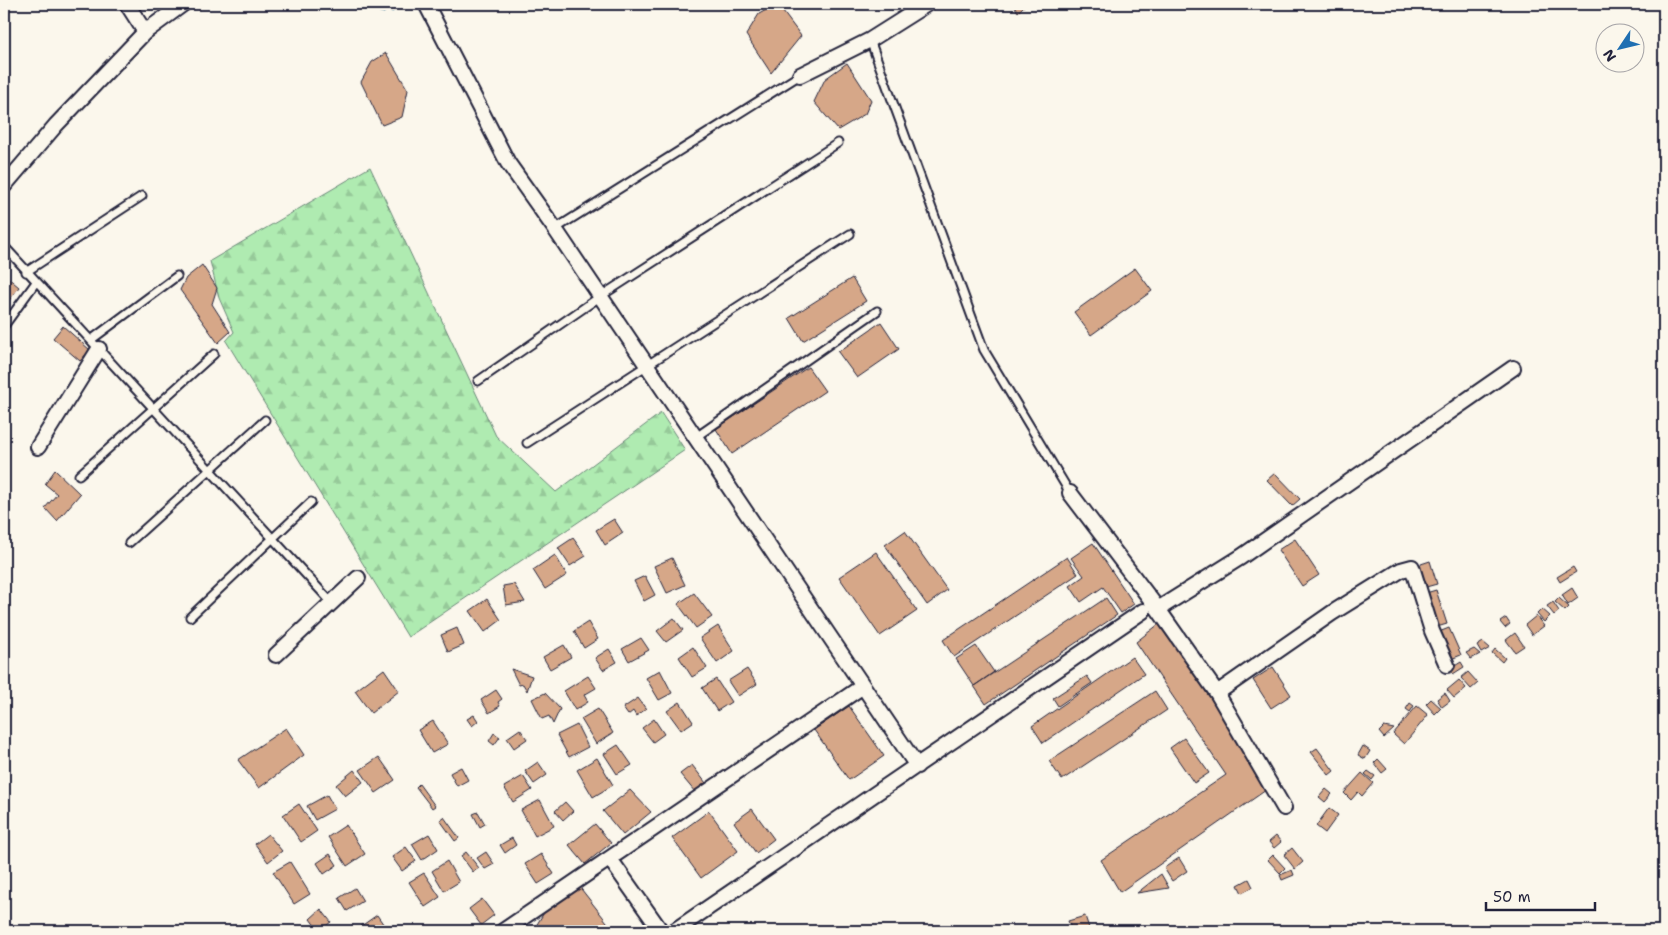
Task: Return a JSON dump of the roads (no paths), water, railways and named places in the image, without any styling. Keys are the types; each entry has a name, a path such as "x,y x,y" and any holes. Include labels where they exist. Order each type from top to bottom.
{"street":[{"path":"127,4 145,32"},
{"path":"4,186 56,125 145,32 183,4"},
{"path":"426,4 508,164 601,296 916,766"},
{"path":"800,75 870,40 926,4"},
{"path":"38,447 95,344"},
{"path":"1158,609 1241,557 1513,368"},
{"path":"1070,493 1158,609 1217,693 1284,808"},
{"path":"1217,693 1332,613 1401,570 1412,567 1432,631 1447,665"},
{"path":"276,655 358,578"},
{"path":"674,931 1143,611"},
{"path":"503,931 863,686"},
{"path":"610,858 661,931"}],"lane":[{"path":"870,40 984,350 1070,493"},
{"path":"555,229 800,75"},
{"path":"478,381 601,296 838,143"},
{"path":"26,272 142,196"},
{"path":"527,443 850,234"},
{"path":"4,246 332,603"},
{"path":"95,344 177,276"},
{"path":"4,326 36,282"},
{"path":"696,437 877,311"},
{"path":"79,475 152,407 214,354"},
{"path":"129,543 265,420"},
{"path":"190,618 311,502"}],"water":[{"path":"372,4 399,4 401,7 392,12 388,9 384,13 370,9"}]}
